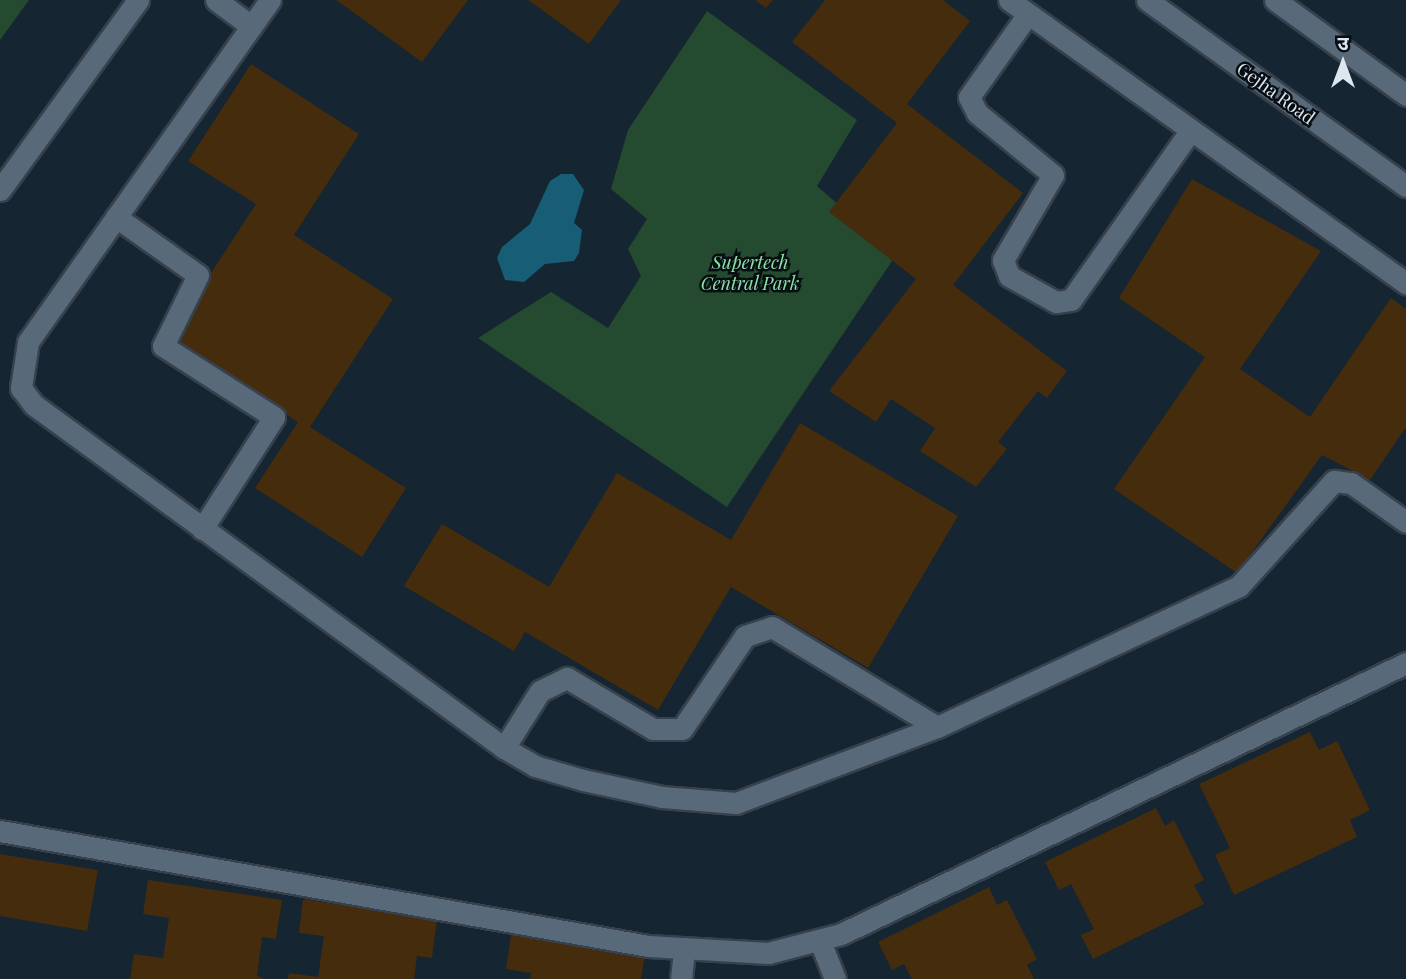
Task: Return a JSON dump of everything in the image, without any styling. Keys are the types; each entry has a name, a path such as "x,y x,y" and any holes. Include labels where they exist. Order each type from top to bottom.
{"street":[{"path":"0,190 138,0"},
{"path":"216,0 251,26"},
{"path":"270,0 28,341 21,388 34,405 202,529 504,748 535,766 583,780 662,797 736,803 937,727 1239,586 1334,481 1351,483 1406,523"},
{"path":"1009,0 1189,133 1406,283"},
{"name":"Gejha Road","path":"1147,0 1406,187"},
{"path":"1275,0 1406,95"},
{"path":"1028,14 969,97 977,113 1053,175 1003,260 1009,276 1056,302 1071,300 1189,133"},
{"path":"116,217 198,275 163,346 274,416 202,529"},
{"path":"504,748 540,691 566,678 653,729 682,729 745,636 772,627 937,727"},
{"path":"0,831 684,948 768,953 820,941 1406,663"},
{"path":"820,941 835,979"},
{"path":"681,979 684,948"}],"green space":[{"path":"0,0 29,0 0,40"},
{"name":"Supertech Central Park","path":"707,11 857,120 817,186 896,255 727,507 478,338 551,292 608,328 641,276 628,249 647,219 611,189 628,130"}],"water":[{"path":"561,174 573,174 584,190 574,223 582,230 579,253 574,261 545,264 524,282 505,280 497,258 502,247 530,224 550,181"}],"building":[{"path":"336,0 468,0 422,62"},
{"path":"528,0 621,0 589,44"},
{"path":"755,0 773,0 766,8"},
{"path":"825,0 943,0 970,21 907,104 1023,193 953,285 1067,371 1047,398 1038,391 998,442 1007,449 976,487 920,451 935,428 891,399 876,422 829,391 916,279 829,212 897,123 792,42"},
{"path":"251,64 359,134 294,235 393,299 310,427 406,488 362,557 255,488 298,422 168,339 256,204 188,161"},
{"path":"1192,179 1321,251 1240,369 1310,417 1391,298 1406,309 1406,427 1370,480 1322,455 1237,573 1114,489 1205,357 1119,298"},
{"path":"800,423 958,516 868,668 731,587 658,710 525,632 514,651 404,586 442,524 549,587 617,473 731,540"},
{"path":"1310,732 1319,750 1337,741 1370,810 1350,820 1357,837 1234,895 1215,855 1230,848 1199,784"},
{"path":"1156,808 1165,826 1174,820 1204,880 1194,885 1204,904 1093,959 1081,935 1094,929 1071,884 1059,890 1045,862"},
{"path":"0,854 98,870 87,931 0,916"},
{"path":"148,880 282,900 276,939 262,937 257,976 264,979 130,979 134,954 163,958 169,918 143,914"},
{"path":"989,887 997,905 1007,900 1037,959 1027,965 1034,979 912,979 904,964 892,970 878,942"},
{"path":"303,899 437,919 432,958 417,956 414,979 288,979 289,973 318,977 324,936 299,933"},
{"path":"511,935 645,954 641,979 530,979 531,973 506,969"}]}
